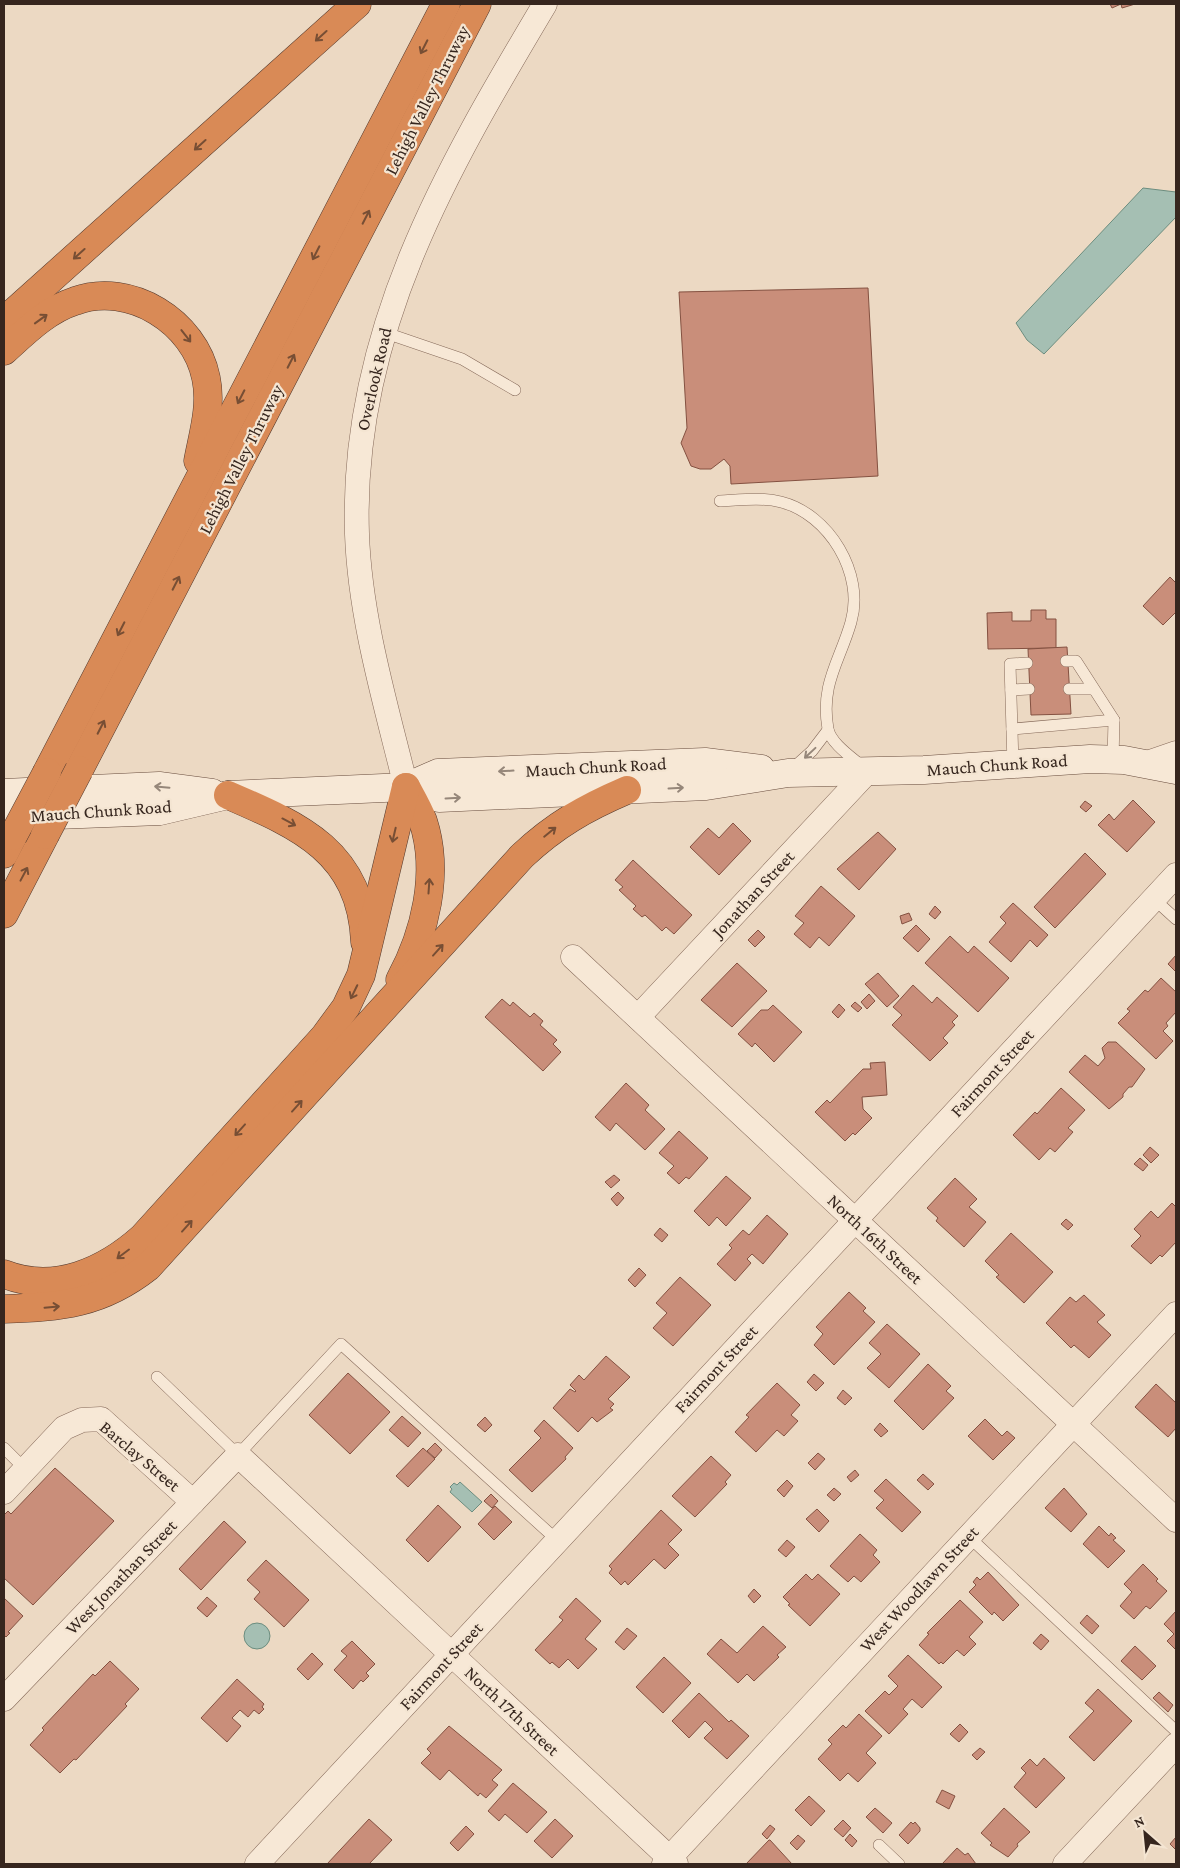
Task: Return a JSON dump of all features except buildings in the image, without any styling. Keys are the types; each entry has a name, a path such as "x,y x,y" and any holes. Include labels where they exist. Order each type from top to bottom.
{"highway":[{"path":"4,321 357,4"},
{"name":"Lehigh Valley Thruway","path":"7,836 47,772 446,4"},
{"name":"Lehigh Valley Thruway","path":"4,914 477,4"},
{"path":"4,351 54,310 89,297 125,298 150,307 172,321 182,330 197,352 206,378 208,392 206,419 192,492"},
{"path":"4,1274 37,1281 65,1280 100,1268 131,1248 324,1037 355,991 366,960 406,787"},
{"path":"382,1012 414,952 425,918 428,898 427,839 423,821 406,787"},
{"path":"4,1309 70,1305 103,1295 134,1278 161,1255 522,856 550,831 580,811 627,790"},
{"path":"228,795 296,826 325,848 338,863 356,896 362,914 366,960"}],"main road":[{"name":"Mauch Chunk Road","path":"4,793 159,786 228,795 406,787 439,798 706,786 788,773 1113,759 1147,763 1176,770"},
{"name":"Mauch Chunk Road","path":"406,787 438,773 705,762 788,773"},
{"name":"Mauch Chunk Road","path":"7,836 160,811 228,795"}],"street":[{"name":"Overlook Road","path":"406,787 368,620 357,536 359,453 364,411 383,332 410,255 432,208 545,4"},
{"name":"Mauch Chunk Road","path":"1147,763 1176,753"},
{"name":"Jonathan Street","path":"638,1017 868,771"},
{"name":"Fairmont Street","path":"257,1864 1176,876"},
{"name":"North 16th Street","path":"573,957 1176,1520"},
{"name":"West Woodlawn Street","path":"670,1862 968,1536 1176,1314"},
{"name":"Barclay Street","path":"25,1469 64,1428 82,1420 100,1419 193,1502"},
{"name":"West Jonathan Street","path":"4,1699 238,1455"},
{"name":"North 17th Street","path":"238,1455 452,1654 670,1862"},
{"path":"4,1492 25,1469"},
{"path":"1065,1864 1176,1745"}],"lane":[{"path":"383,332 462,359 515,390"},
{"path":"720,501 767,500 797,508 824,527 844,559 852,581 854,604 852,621 832,670 829,684 828,730 812,751 788,773"},
{"path":"1066,661 1076,661 1114,720 1113,759"},
{"path":"1013,764 1010,664 1027,664"},
{"path":"1069,689 1092,688"},
{"path":"1011,690 1029,689"},
{"path":"1012,728 1114,720"},
{"path":"828,730 844,750 868,771"},
{"path":"1154,899 1176,919"},
{"path":"157,1377 238,1455 341,1344 558,1541"},
{"path":"4,1448 25,1469"},
{"path":"968,1536 1176,1731"},
{"path":"878,1845 899,1864"}],"shaded area":[{"path":"1143,188 1176,192 1176,217 1044,354 1027,340 1016,323"},
{"path":"460,1482 482,1502 472,1512 450,1492 452,1489 450,1487 454,1483 457,1485"},
{"path":"257,1623 266,1627 270,1636 266,1645 257,1649 248,1645 244,1636 248,1627"}]}
